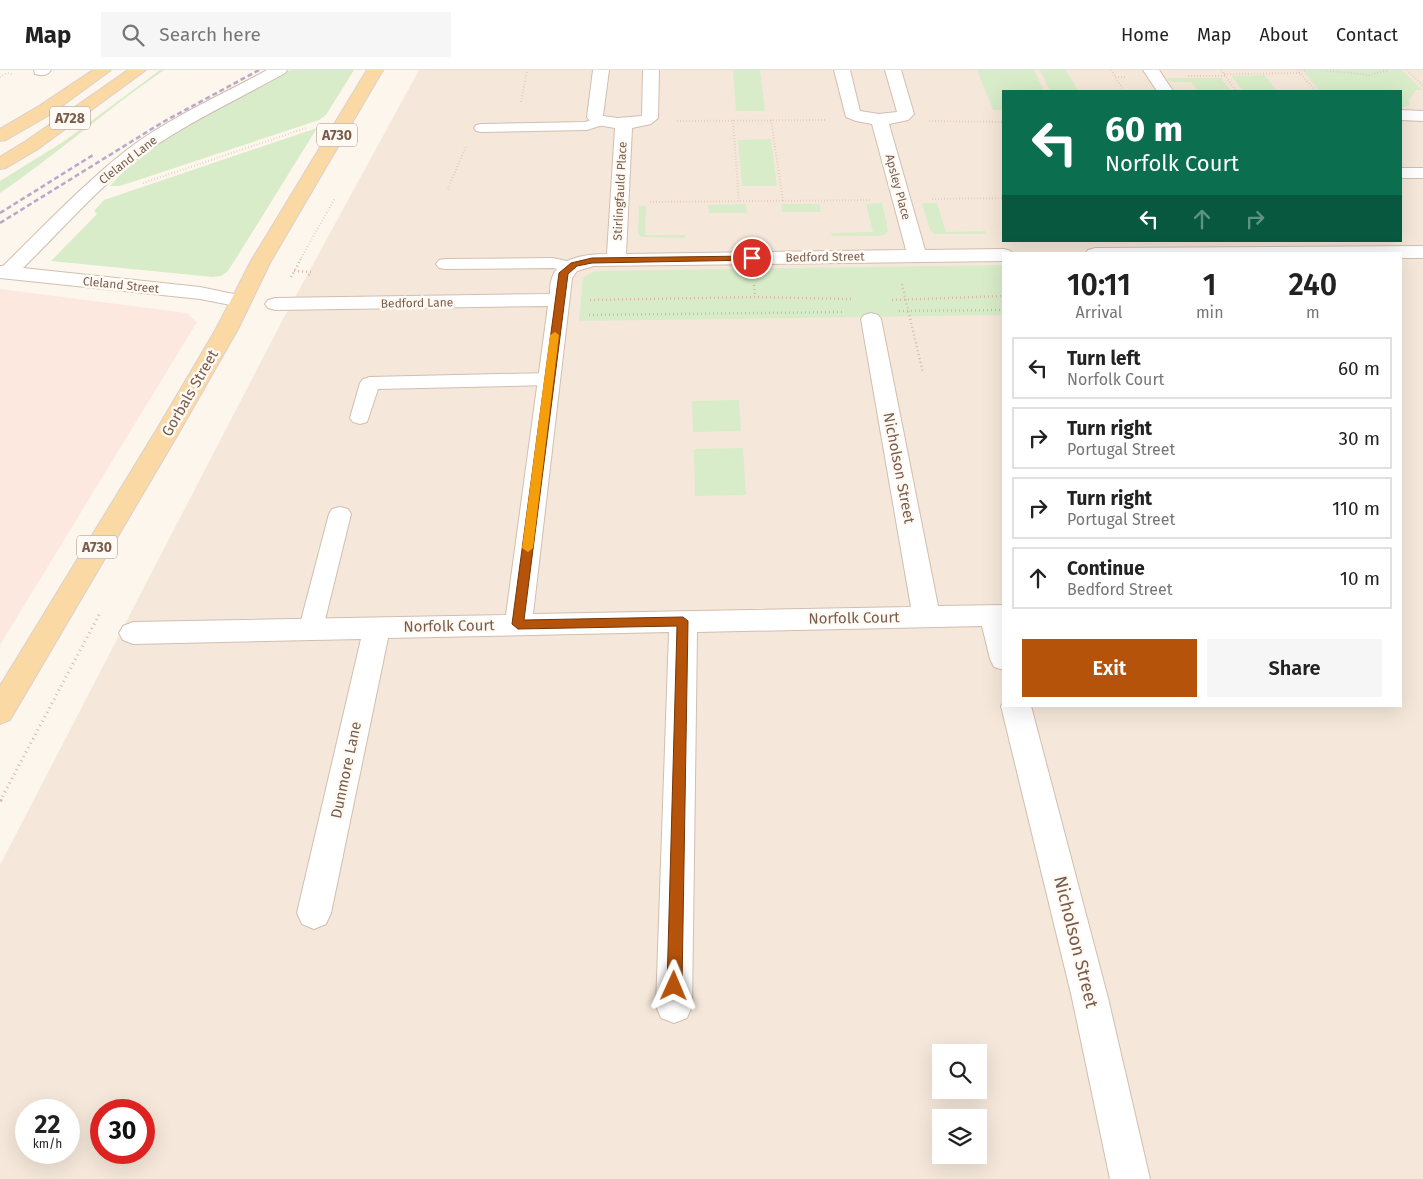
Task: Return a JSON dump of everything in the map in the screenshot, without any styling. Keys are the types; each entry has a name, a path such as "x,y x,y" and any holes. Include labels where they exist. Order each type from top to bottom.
{"main road":[{"name":"A728","path":"0,136 45,110 103,70"},
{"name":"A728","path":"0,164 32,145 138,70"},
{"name":"Gorbals Street","path":"0,712 52,621 174,421 222,338 261,261 375,70"}],"street":[{"name":"Cleland Lane","path":"2,275 98,184 135,152 174,128 279,70"},
{"path":"600,121 595,117 601,70"},
{"path":"648,119 650,116 651,70"},
{"path":"842,70 852,113 856,117 879,118 902,117 907,113 893,70"},
{"path":"1151,70 1164,90"},
{"path":"1402,115 1423,116"},
{"name":"Apsley Place","path":"879,118 917,256"},
{"name":"Stirlingfauld Place","path":"600,121 640,122 648,119"},
{"name":"Stirlingfauld Place","path":"616,260 624,122"},
{"path":"1402,173 1423,173"},
{"path":"1164,252 1268,249 1423,252"},
{"name":"Bedford Street","path":"570,267 586,261 616,260 1002,255"},
{"path":"518,624 562,277 570,267"},
{"name":"Cleland Street","path":"2,275 200,293 241,301"},
{"name":"Bedford Lane","path":"275,304 558,308"},
{"name":"Nicholson Street","path":"861,315 926,617"},
{"path":"998,615 1002,644"},
{"name":"Norfolk Court","path":"134,633 998,615"},
{"path":"674,1006 683,621"},
{"name":"Dunmore Lane","path":"314,913 377,627"},
{"name":"Nicholson Street","path":"1016,707 1090,998 1130,1179"}],"lane":[{"path":"481,128 584,127 600,121"},
{"path":"445,264 553,263 570,267"},
{"path":"360,418 370,383 549,379"},
{"path":"311,628 340,514"}],"path":[{"path":"516,127 527,70"},
{"path":"1111,70 1123,90"},
{"path":"1221,70 1235,90"},
{"path":"1297,70 1306,70"},
{"path":"1297,70 1315,90"},
{"path":"1321,70 1361,75 1376,75 1389,70"},
{"path":"1407,70 1423,86"},
{"path":"0,77 7,73"},
{"path":"1224,74 1301,73"},
{"path":"142,183 351,111"},
{"path":"648,119 663,121 841,120 856,117"},
{"path":"902,117 919,121 1002,122"},
{"path":"733,120 739,201"},
{"path":"771,120 783,201"},
{"path":"619,202 1002,198"},
{"path":"895,256 923,373"},
{"path":"886,300 1002,296"},
{"path":"558,308 755,297 857,299"},
{"path":"558,308 861,315"},
{"path":"898,311 1002,310"},
{"path":"52,621 134,633"}],"shaded area":[{"path":"419,70 1423,70 1423,1179 0,1179 0,865 282,321"},
{"path":"0,289 187,313 197,322 0,645"}],"green space":[{"path":"160,70 164,70 0,193 0,181 63,142"},
{"path":"291,70 354,70 326,115 319,120 120,186 110,186 139,154 265,80"},
{"path":"733,70 760,70 765,111 736,111"},
{"path":"977,70 1034,70 1044,90 1002,90 1002,110 993,110"},
{"path":"1040,70 1066,70 1077,90 1050,90"},
{"path":"1302,70 1402,70 1422,90 1416,90 1409,100 1410,105 1402,108 1402,90 1319,90"},
{"path":"1264,75 1276,90 1242,90 1231,76"},
{"path":"1167,78 1221,78 1230,90 1197,90 1191,82 1170,82"},
{"path":"317,128 235,260 227,272 221,276 213,277 51,261 97,214 94,211 104,200"},
{"path":"771,139 777,186 742,186 738,140"},
{"path":"882,203 888,230 886,234 879,236 832,236 831,233 873,232 866,204"},
{"path":"922,203 937,203 946,232 985,231 987,234 934,234 930,230"},
{"path":"746,204 747,213 709,213 708,205"},
{"path":"781,204 819,204 821,212 782,212"},
{"path":"639,206 646,206 645,235 685,235 685,238 641,237 638,233"},
{"path":"1002,265 1002,315 579,321 583,277 596,271"},
{"path":"739,400 741,431 693,432 692,401"},
{"path":"743,448 746,495 695,496 694,449"}],"railway":[{"path":"0,223 163,122 259,70"},
{"path":"0,213 93,155"}],"slow traffic":[{"path":"528,548 555,335"}],"route":[{"path":"674,986 683,621 518,624 560,289 564,273 574,264 592,260 752,258"}]}
